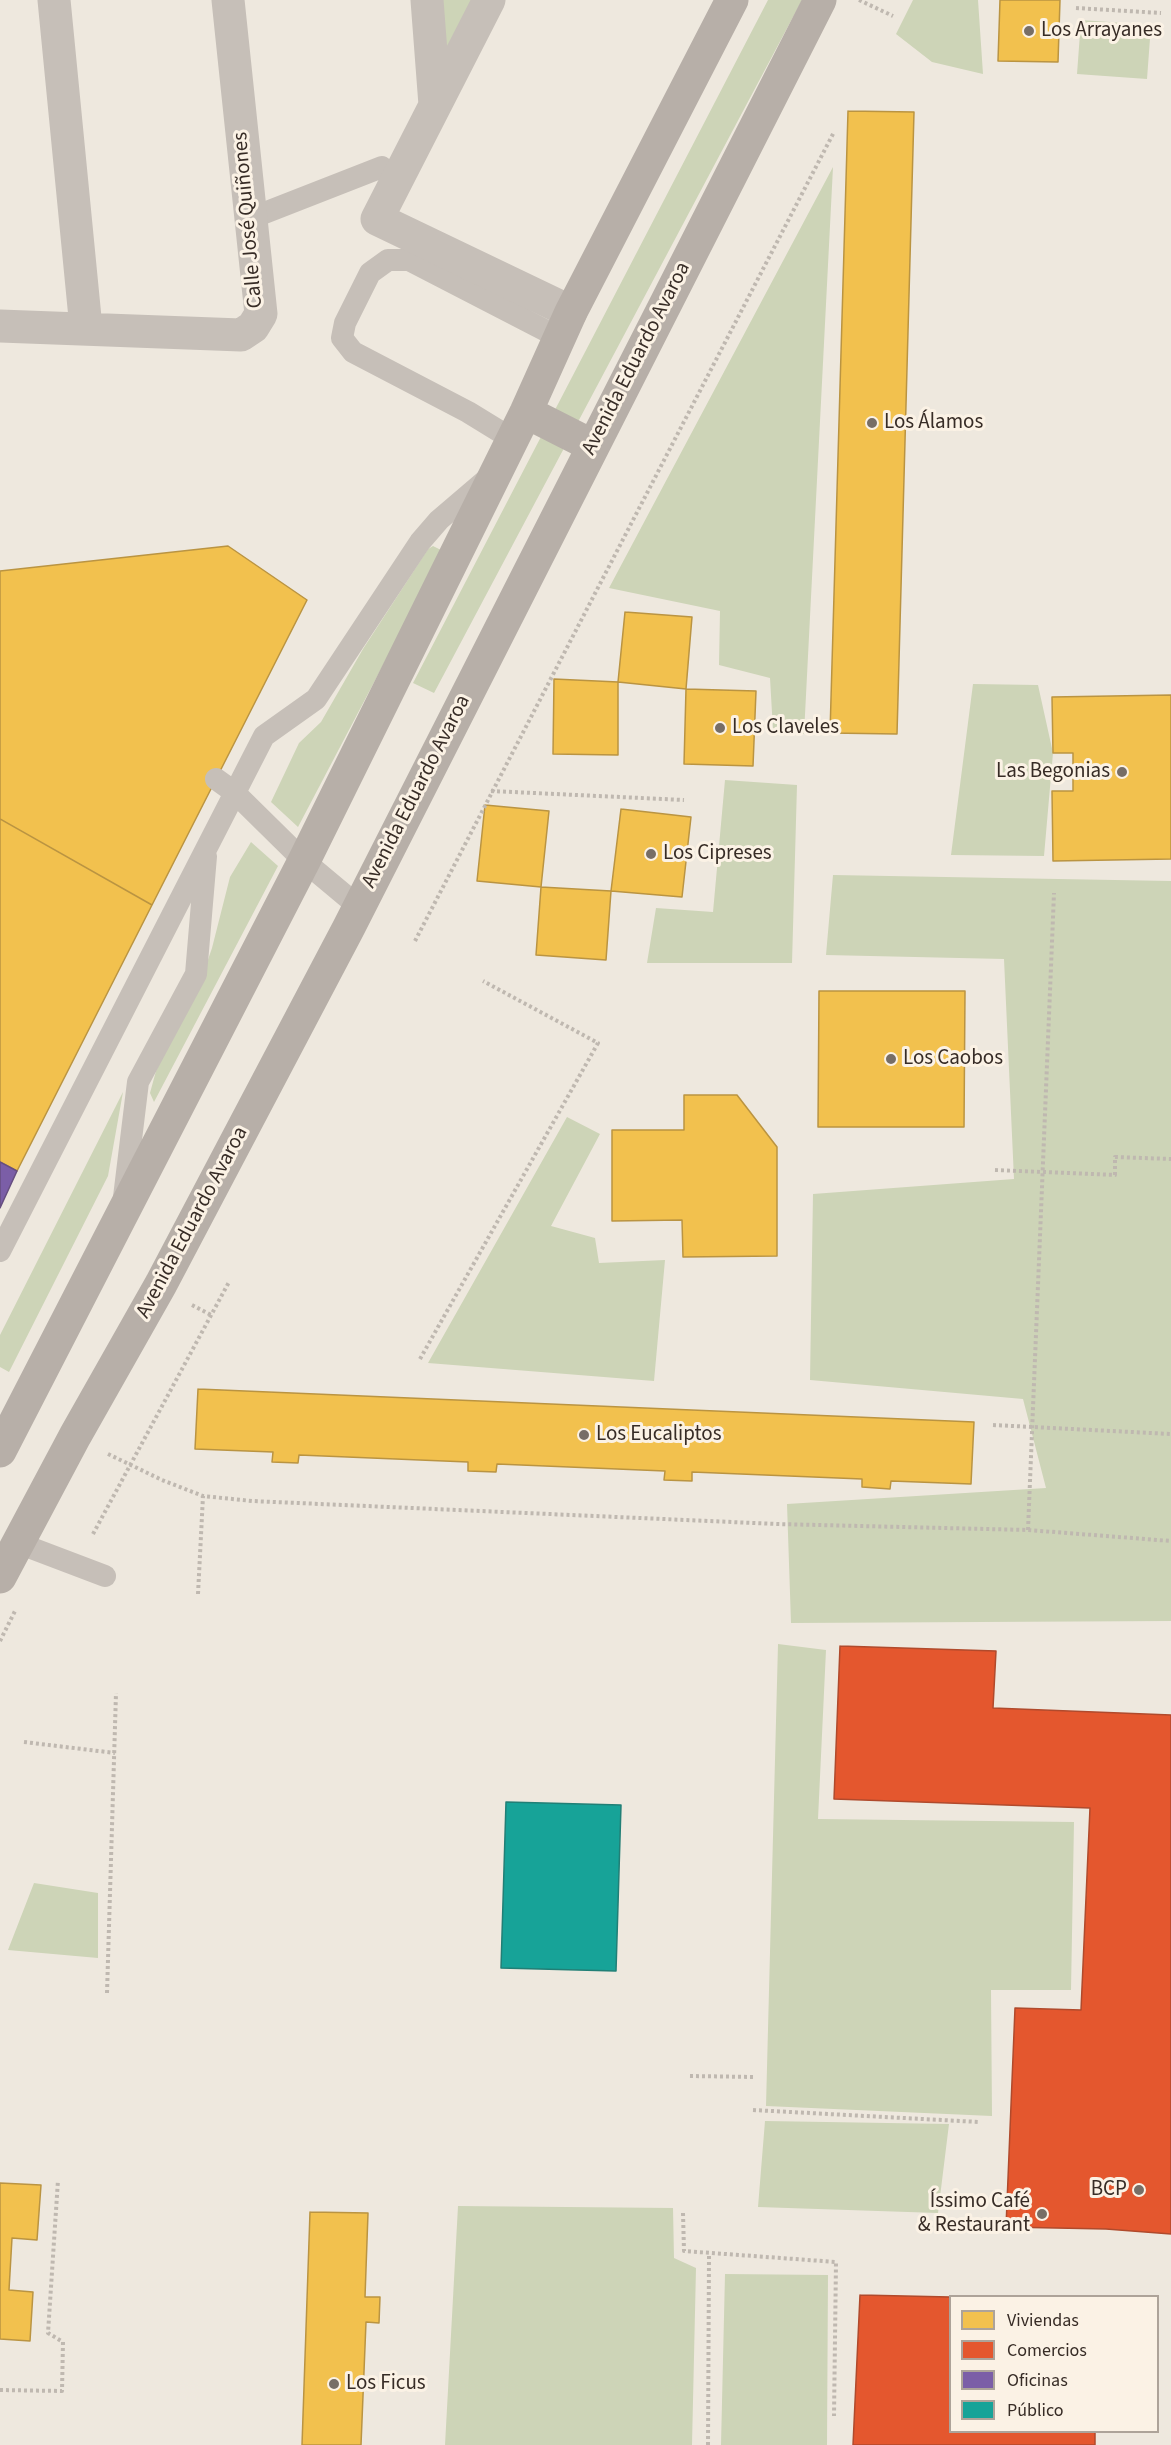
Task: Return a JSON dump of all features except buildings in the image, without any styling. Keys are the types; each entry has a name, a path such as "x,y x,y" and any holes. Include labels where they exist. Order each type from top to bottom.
{"main road":[{"path":"0,1450 304,861 519,425 565,325 732,0"},
{"name":"Avenida Eduardo Avaroa","path":"0,1576 161,1284 359,907 820,0"},
{"path":"519,425 593,446"}],"street":[{"path":"54,0 86,328"},
{"name":"Calle José Quiñones","path":"0,326 241,335 253,327 261,314 249,219 228,0"},
{"path":"427,0 435,105"},
{"path":"489,0 377,219 565,325"}],"lane":[{"path":"249,219 382,167"},
{"path":"519,425 468,412 353,352 342,338 345,323 370,273 388,260 409,260 565,325"},
{"path":"0,1251 207,845 225,786 264,736 315,699 420,542 439,520 495,472"},
{"path":"225,786 304,861 359,907"},
{"path":"121,1219 138,1082 196,974 207,845"},
{"path":"18,1543 105,1576"}],"path":[{"path":"859,0 893,16"},
{"path":"1076,8 1161,13"},
{"path":"415,940 834,132"},
{"path":"491,791 684,800"},
{"path":"1028,1530 1054,893"},
{"path":"420,1359 598,1043 483,981"},
{"path":"995,1170 1114,1175 1115,1157 1171,1159"},
{"path":"93,1533 131,1467 229,1282"},
{"path":"993,1425 1171,1434"},
{"path":"102,1451 131,1467 203,1496 252,1501 777,1524 1028,1530 1171,1541"},
{"path":"198,1594 203,1496"},
{"path":"107,1993 116,1693"},
{"path":"24,1742 115,1753"},
{"path":"690,2076 755,2077"},
{"path":"753,2110 979,2122"},
{"path":"0,2390 62,2391 63,2342 48,2333 58,2180"},
{"path":"683,2213 684,2251 836,2262 834,2416"},
{"path":"708,2445 709,2254"}],"green space":[{"path":"438,0 484,0 461,48 442,46"},
{"path":"768,0 802,0 434,693 413,683"},
{"path":"913,0 978,0 983,74 932,62 896,34"},
{"path":"1081,20 1151,25 1147,79 1077,74"},
{"path":"833,167 804,734 773,730 770,678 719,665 720,611 609,588"},
{"path":"433,546 443,551 298,827 271,802 299,743 321,722 363,649 428,549"},
{"path":"973,684 1038,685 1053,753 1044,856 951,855"},
{"path":"725,780 797,785 792,963 647,963 656,908 713,912"},
{"path":"251,842 278,866 154,1102 150,1093 156,1071 200,983 212,948 230,877"},
{"path":"833,875 1171,881 1171,1621 791,1623 787,1504 1046,1488 1023,1399 810,1380 813,1194 1014,1179 1004,959 826,955"},
{"path":"123,1092 108,1176 9,1372 0,1367 0,1335"},
{"path":"567,1117 600,1134 551,1226 595,1238 599,1263 665,1260 654,1381 428,1363"},
{"path":"778,1644 826,1650 818,1819 1074,1822 1071,1990 991,1990 992,2116 766,2106"},
{"path":"34,1883 98,1893 98,1958 8,1950"},
{"path":"765,2121 949,2124 938,2213 758,2207"},
{"path":"458,2206 673,2208 674,2258 696,2268 692,2445 445,2445"},
{"path":"725,2274 828,2275 827,2445 721,2445"}],"place":[{"name":"Los Arrayanes","path":"1029,31"},
{"name":"Los Álamos","path":"872,423"},
{"name":"Los Claveles","path":"720,728"},
{"name":"Las Begonias","path":"1122,772"},
{"name":"Los Cipreses","path":"651,854"},
{"name":"Los Caobos","path":"891,1059"},
{"name":"Los Eucaliptos","path":"584,1435"},
{"name":"BCP","path":"1139,2190"},
{"name":"Íssimo Café & Restaurant","path":"1042,2214"},
{"name":"Los Ficus","path":"334,2384"}]}
